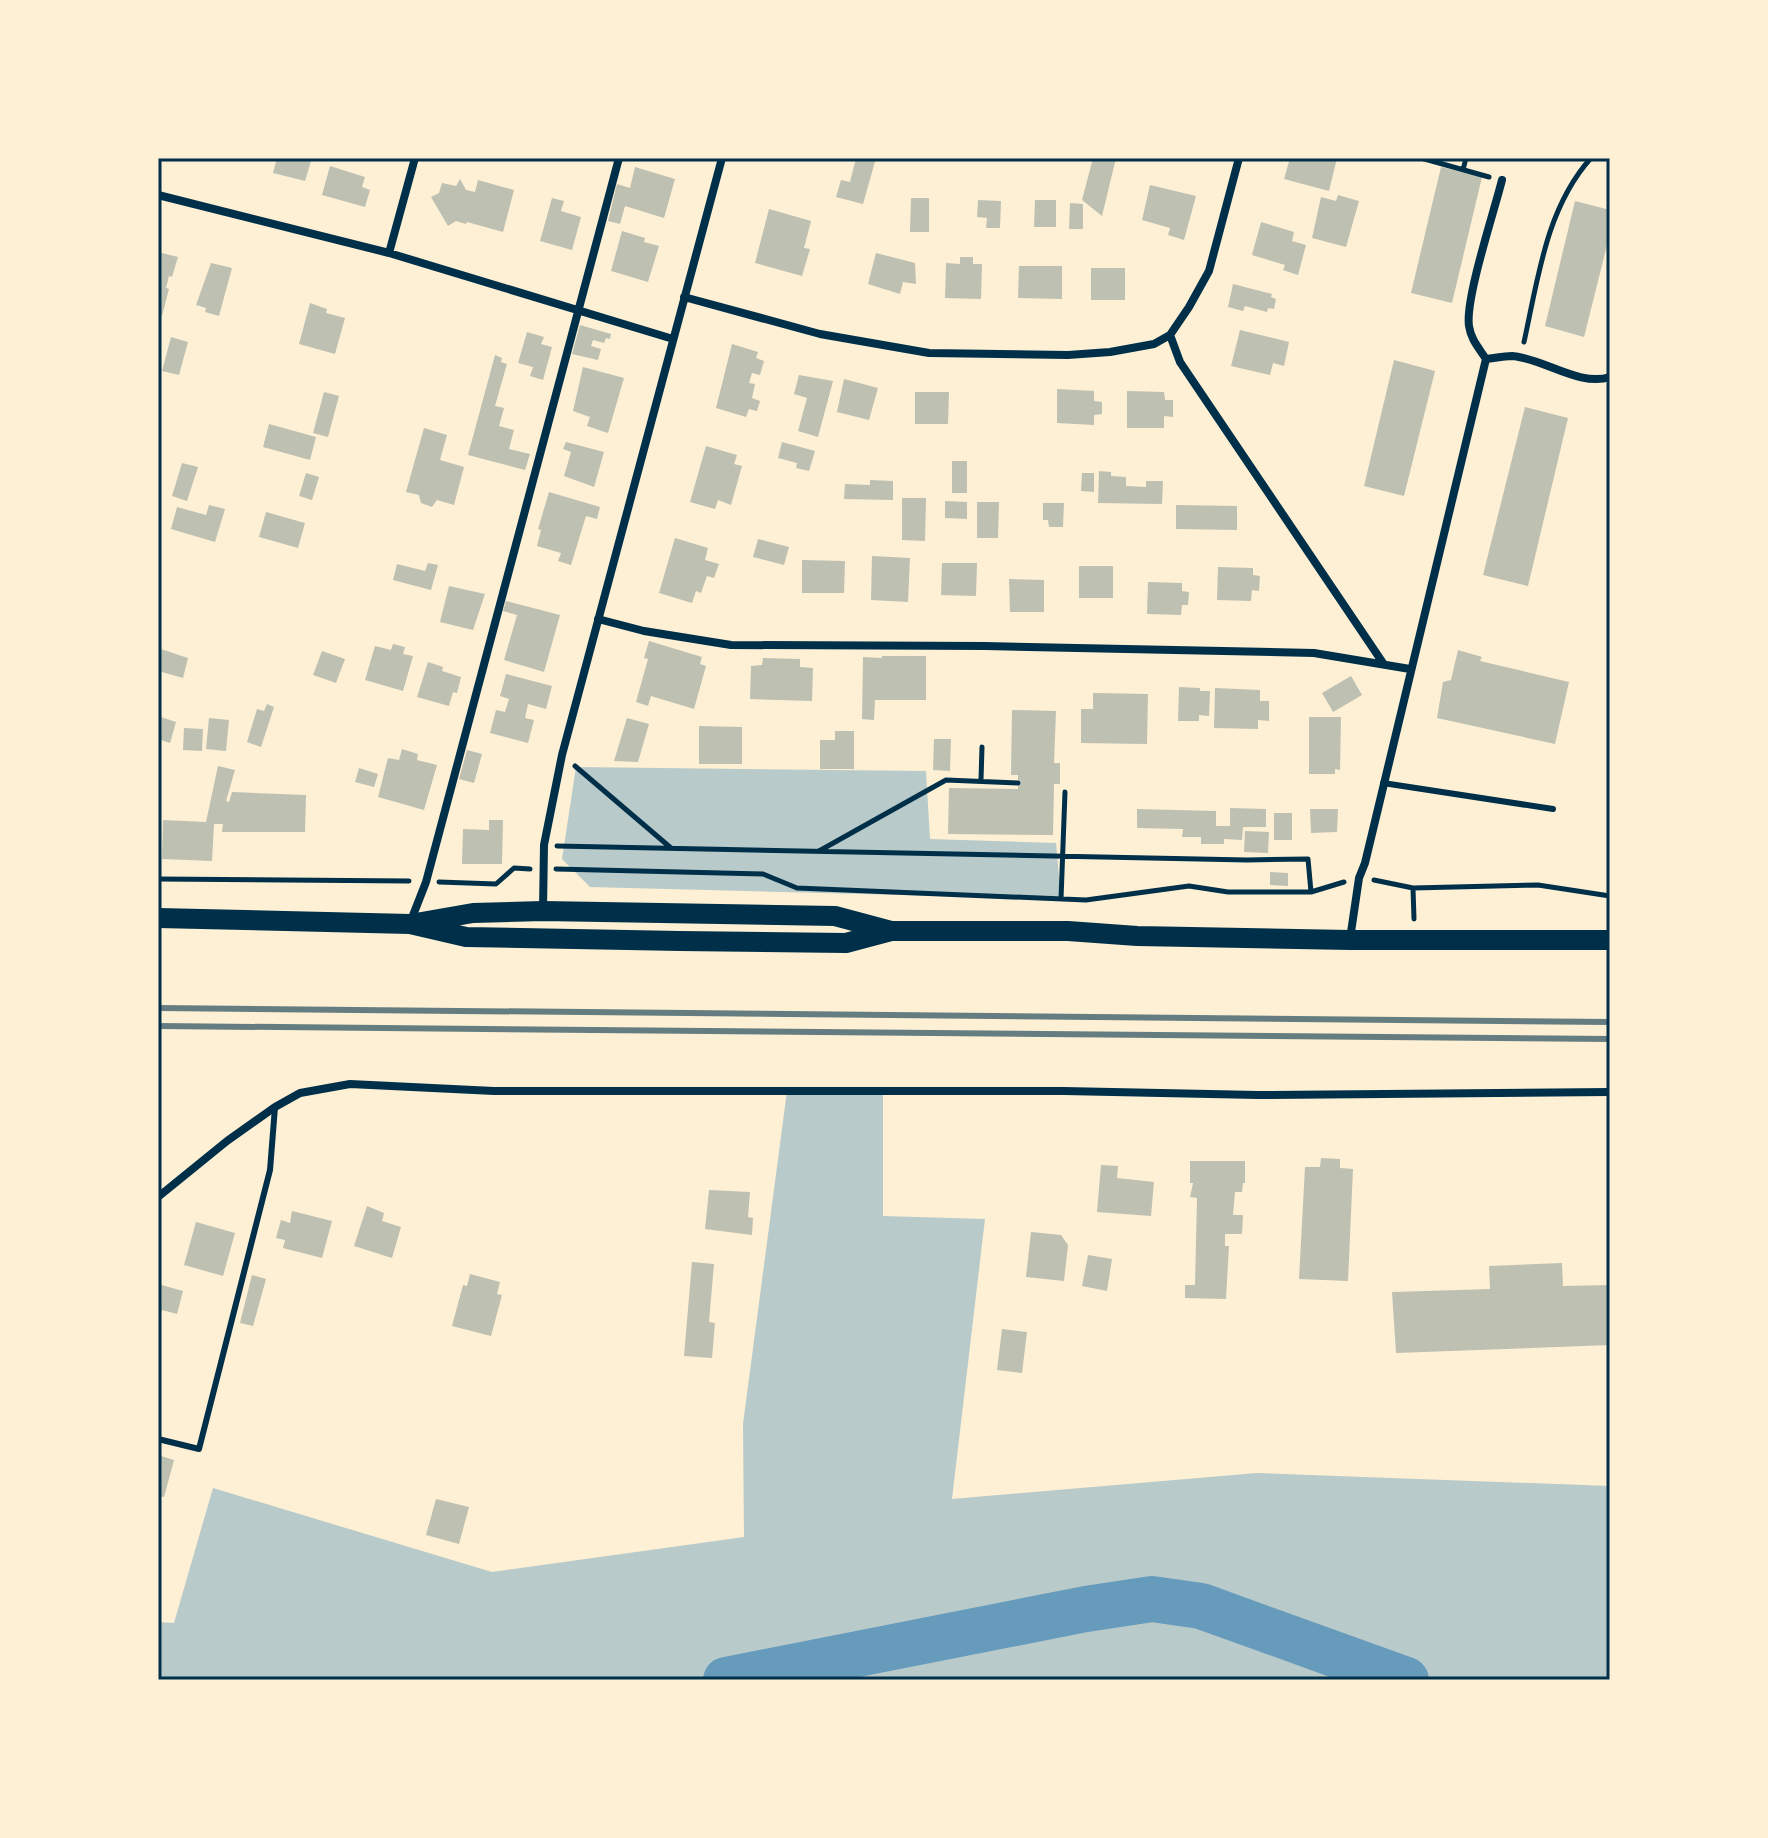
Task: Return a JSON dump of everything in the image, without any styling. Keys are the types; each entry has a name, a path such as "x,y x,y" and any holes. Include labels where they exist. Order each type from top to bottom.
{"main road":[{"path":"158,918 410,924 473,913 543,911 835,916 891,931"},
{"path":"410,924 466,937 665,941 846,943 891,931 1068,931 1137,936 1350,940 1610,940"}],"street":[{"path":"389,253 415,158"},
{"path":"410,924 426,882 619,158"},
{"path":"543,911 544,845 562,755 722,158"},
{"path":"684,297 820,334 929,353 1068,355 1154,344 1170,335 1209,271 1239,158"},
{"path":"1350,940 1359,878 1486,359 1473,341 1469,324 1473,293 1502,180"},
{"path":"158,195 389,253 673,339"},
{"path":"1170,335 1180,362 1383,663"},
{"path":"1486,359 1513,356 1585,377 1610,377"},
{"path":"598,619 658,634 731,645 985,646 1314,653 1410,669"},
{"path":"158,1197 275,1107 300,1093 350,1084 494,1091 1064,1091 1258,1095 1610,1092"}],"lane":[{"path":"1383,783 1553,809"},
{"path":"158,1439 199,1449 270,1170 275,1107"}],"path":[{"path":"1421,158 1502,180"},
{"path":"1463,170 1466,158"},
{"path":"1520,358 1548,237 1570,187 1591,158"},
{"path":"981,780 982,747"},
{"path":"562,755 671,848"},
{"path":"818,851 946,780 1018,783"},
{"path":"1061,899 1065,792"},
{"path":"544,845 1308,859 1311,892"},
{"path":"158,879 496,884 507,872 517,869"},
{"path":"542,869 763,874 797,888 1061,899 1113,898 1189,886 1228,892 1311,892 1342,882"},
{"path":"1377,880 1413,888 1538,885 1610,896"}],"shaded area":[{"path":"576,767 926,771 930,839 1056,843 1061,899 590,887 562,859"},
{"path":"787,1091 883,1091 883,1216 985,1219 952,1499 1257,1473 1610,1486 1610,1680 158,1680 158,1622 174,1623 213,1488 492,1572 744,1537 743,1424"}],"building":[{"path":"277,158 312,158 305,181 273,173"},
{"path":"856,158 876,158 863,204 836,197 841,180 850,182"},
{"path":"1093,158 1116,158 1102,216 1082,200"},
{"path":"1290,158 1337,158 1329,191 1284,179"},
{"path":"330,166 365,177 362,187 370,190 365,207 322,195"},
{"path":"635,167 675,179 664,218 625,206 620,224 608,221 617,184 630,188"},
{"path":"1441,167 1482,177 1452,303 1411,293"},
{"path":"460,179 466,190 475,192 478,180 514,190 503,232 467,222 456,221 448,226 431,197 439,193 442,183 456,186"},
{"path":"1150,185 1196,196 1184,240 1168,235 1170,228 1142,220"},
{"path":"1338,195 1359,201 1346,247 1312,238 1321,197 1336,201"},
{"path":"552,198 564,201 561,211 581,217 572,250 540,241"},
{"path":"911,198 929,198 929,232 910,232"},
{"path":"978,200 1001,201 1000,228 986,228 987,218 977,217"},
{"path":"1035,200 1056,200 1056,227 1034,227"},
{"path":"1575,201 1610,210 1610,233 1584,337 1545,326"},
{"path":"1070,203 1083,204 1083,229 1069,229"},
{"path":"769,209 811,221 804,248 810,249 802,276 755,263"},
{"path":"1261,222 1294,232 1292,241 1306,245 1298,275 1283,270 1285,265 1252,255"},
{"path":"622,231 659,246 648,282 611,271"},
{"path":"158,252 178,257 172,277 169,276 162,316 158,315"},
{"path":"876,253 915,263 916,284 903,282 900,294 868,284"},
{"path":"960,257 973,257 973,264 982,264 981,299 945,298 946,263 960,264"},
{"path":"211,263 232,268 219,316 205,312 206,308 196,305"},
{"path":"1019,266 1062,266 1062,299 1018,298"},
{"path":"1091,268 1125,268 1125,300 1091,300"},
{"path":"1233,284 1272,294 1271,297 1276,299 1274,309 1268,308 1267,312 1245,306 1243,311 1228,307"},
{"path":"310,303 327,309 326,313 345,318 335,354 299,344"},
{"path":"580,325 611,334 604,343 593,340 591,346 601,349 598,360 572,354"},
{"path":"1240,330 1289,342 1284,366 1273,363 1270,375 1231,366"},
{"path":"527,332 544,337 541,344 552,347 543,380 530,376 533,367 518,363"},
{"path":"171,337 188,342 179,375 162,371"},
{"path":"732,344 758,352 756,358 764,361 760,375 752,373 749,383 755,384 752,398 760,401 757,411 749,409 746,417 716,408"},
{"path":"495,355 507,364 495,406 504,408 499,426 514,430 509,449 530,454 525,470 468,455"},
{"path":"1394,360 1435,371 1404,496 1364,486"},
{"path":"583,367 624,378 608,433 587,426 590,417 573,411"},
{"path":"799,375 833,381 818,437 798,431 807,398 794,394"},
{"path":"844,379 878,388 869,420 837,412"},
{"path":"1057,389 1094,391 1094,401 1102,402 1102,414 1094,415 1094,425 1057,423"},
{"path":"1127,391 1164,392 1165,400 1173,400 1173,417 1164,416 1164,428 1127,428"},
{"path":"324,392 339,396 328,437 313,433"},
{"path":"915,392 949,392 948,424 915,424"},
{"path":"1525,407 1568,418 1528,586 1483,575"},
{"path":"269,424 316,437 310,460 263,447"},
{"path":"424,428 447,435 440,460 464,467 454,505 437,500 432,507 421,503 419,495 406,492"},
{"path":"566,442 604,452 594,487 564,476 571,452 563,449"},
{"path":"782,442 815,451 809,471 796,468 797,463 778,458"},
{"path":"706,446 737,455 734,464 742,466 731,505 718,500 715,509 690,502"},
{"path":"952,461 967,461 967,493 952,493"},
{"path":"182,463 198,467 187,501 172,496"},
{"path":"1099,471 1126,477 1126,486 1146,487 1146,481 1163,481 1162,504 1098,503"},
{"path":"306,473 319,477 312,500 299,496"},
{"path":"1082,473 1094,473 1094,492 1081,491"},
{"path":"870,480 893,481 893,500 844,499 845,484 870,485"},
{"path":"549,492 600,507 597,519 586,516 571,565 558,561 561,553 537,546 541,530 538,529"},
{"path":"902,498 926,498 925,541 902,540"},
{"path":"945,501 967,502 967,519 945,518"},
{"path":"977,502 999,502 998,538 977,538"},
{"path":"1043,503 1064,503 1063,527 1049,527 1048,520 1043,520"},
{"path":"209,505 225,509 215,542 171,529 177,507 206,515"},
{"path":"1176,505 1237,506 1237,530 1176,529"},
{"path":"266,512 305,523 298,548 259,537"},
{"path":"675,538 708,548 705,560 719,564 714,578 707,576 701,593 696,591 692,603 659,593"},
{"path":"758,539 789,547 784,565 753,557"},
{"path":"872,556 910,558 908,602 871,600"},
{"path":"802,560 845,561 844,593 802,593"},
{"path":"428,563 438,565 431,590 393,580 397,564 425,571"},
{"path":"942,563 977,563 976,596 941,595"},
{"path":"1079,566 1113,566 1113,598 1079,598"},
{"path":"1218,567 1253,568 1253,575 1260,576 1259,591 1252,590 1251,601 1217,600"},
{"path":"1009,579 1044,580 1044,612 1010,612"},
{"path":"1148,582 1182,583 1182,591 1189,592 1188,605 1182,605 1181,615 1147,614"},
{"path":"449,586 485,594 473,630 440,622"},
{"path":"506,601 560,615 544,672 504,660 517,615 503,611"},
{"path":"649,641 702,657 700,664 706,666 694,709 651,696 648,706 636,702 648,659 644,658"},
{"path":"393,644 405,647 403,654 413,656 403,691 365,680 375,646 391,650"},
{"path":"158,648 188,658 183,678 158,671"},
{"path":"1458,650 1482,657 1480,661 1569,682 1555,744 1437,718 1443,682 1451,680"},
{"path":"322,651 345,659 336,683 313,675"},
{"path":"926,656 926,700 875,700 874,720 862,719 863,657"},
{"path":"763,658 800,659 800,667 813,668 812,701 750,699 751,666 762,665"},
{"path":"428,662 443,667 442,671 461,677 457,693 453,692 449,706 417,697"},
{"path":"506,674 552,686 546,709 528,704 525,718 534,720 528,743 490,733 496,710 505,712 509,699 500,696"},
{"path":"1351,676 1362,695 1333,712 1322,693"},
{"path":"1179,687 1210,691 1209,716 1199,715 1199,721 1178,721"},
{"path":"1215,688 1260,690 1260,701 1269,701 1269,721 1258,720 1258,729 1214,728"},
{"path":"1093,693 1148,694 1147,744 1081,743 1081,709 1093,709"},
{"path":"267,704 274,707 261,747 247,742 257,709 264,711"},
{"path":"1012,710 1056,711 1054,763 1060,763 1060,784 1054,784 1053,835 948,834 949,788 1018,789 1018,775 1011,775"},
{"path":"158,716 176,722 170,743 158,739"},
{"path":"1309,717 1341,717 1340,770 1335,769 1335,774 1309,774"},
{"path":"209,718 229,720 226,751 206,749"},
{"path":"627,718 649,724 638,762 614,761"},
{"path":"699,726 742,727 742,764 699,764"},
{"path":"184,728 203,729 202,751 183,750"},
{"path":"835,731 854,731 854,769 820,769 820,740 835,740"},
{"path":"934,739 951,739 950,771 933,770"},
{"path":"402,749 418,754 417,760 437,765 424,810 378,797 388,758 399,760"},
{"path":"467,750 482,754 474,783 459,779"},
{"path":"218,766 235,770 226,801 229,802 232,792 306,795 305,832 222,832 223,824 214,824 212,861 162,859 163,820 206,822"},
{"path":"359,768 378,774 374,787 355,782"},
{"path":"1230,808 1266,809 1266,827 1243,827 1242,840 1224,839 1224,844 1201,844 1201,837 1182,837 1183,829 1137,828 1137,809 1216,811 1216,826 1230,826"},
{"path":"1310,809 1338,809 1337,832 1311,833"},
{"path":"1274,813 1292,813 1292,840 1274,840"},
{"path":"489,820 503,820 502,864 462,864 463,829 489,830"},
{"path":"1245,831 1269,832 1268,853 1244,852"},
{"path":"1270,872 1288,873 1288,886 1270,885"},
{"path":"1321,1158 1340,1159 1340,1168 1353,1169 1348,1281 1299,1279 1305,1167 1320,1167"},
{"path":"1190,1161 1245,1161 1245,1183 1242,1192 1235,1192 1233,1215 1243,1215 1242,1234 1225,1234 1225,1246 1229,1246 1226,1299 1185,1298 1185,1285 1195,1285 1197,1198 1190,1197 1193,1183 1190,1183"},
{"path":"1101,1165 1118,1166 1117,1178 1154,1182 1151,1216 1097,1212"},
{"path":"709,1190 750,1192 748,1217 753,1218 752,1235 705,1229"},
{"path":"367,1206 384,1213 382,1221 401,1227 392,1258 354,1246"},
{"path":"292,1211 332,1221 322,1258 283,1248 285,1240 276,1238 281,1220 290,1223"},
{"path":"196,1222 235,1233 223,1276 184,1265"},
{"path":"1031,1232 1061,1235 1068,1245 1064,1281 1026,1277"},
{"path":"1088,1255 1112,1259 1107,1291 1082,1286"},
{"path":"692,1262 714,1264 709,1322 715,1323 712,1358 684,1356"},
{"path":"1562,1263 1563,1286 1610,1285 1610,1345 1396,1353 1392,1292 1490,1289 1489,1266"},
{"path":"470,1274 500,1282 497,1294 502,1295 491,1336 452,1326 463,1285 467,1286"},
{"path":"252,1275 266,1279 253,1326 240,1323"},
{"path":"158,1284 183,1291 177,1314 162,1310 159,1320"},
{"path":"1002,1329 1027,1332 1022,1373 997,1370"},
{"path":"158,1455 174,1460 164,1497 158,1496"},
{"path":"436,1499 469,1507 459,1544 426,1535"}],"waterway":[{"path":"726,1680 1086,1609 1152,1599 1201,1606 1406,1680"}],"railway":[{"path":"158,1008 1610,1022"},
{"path":"158,1026 1610,1039"}]}
